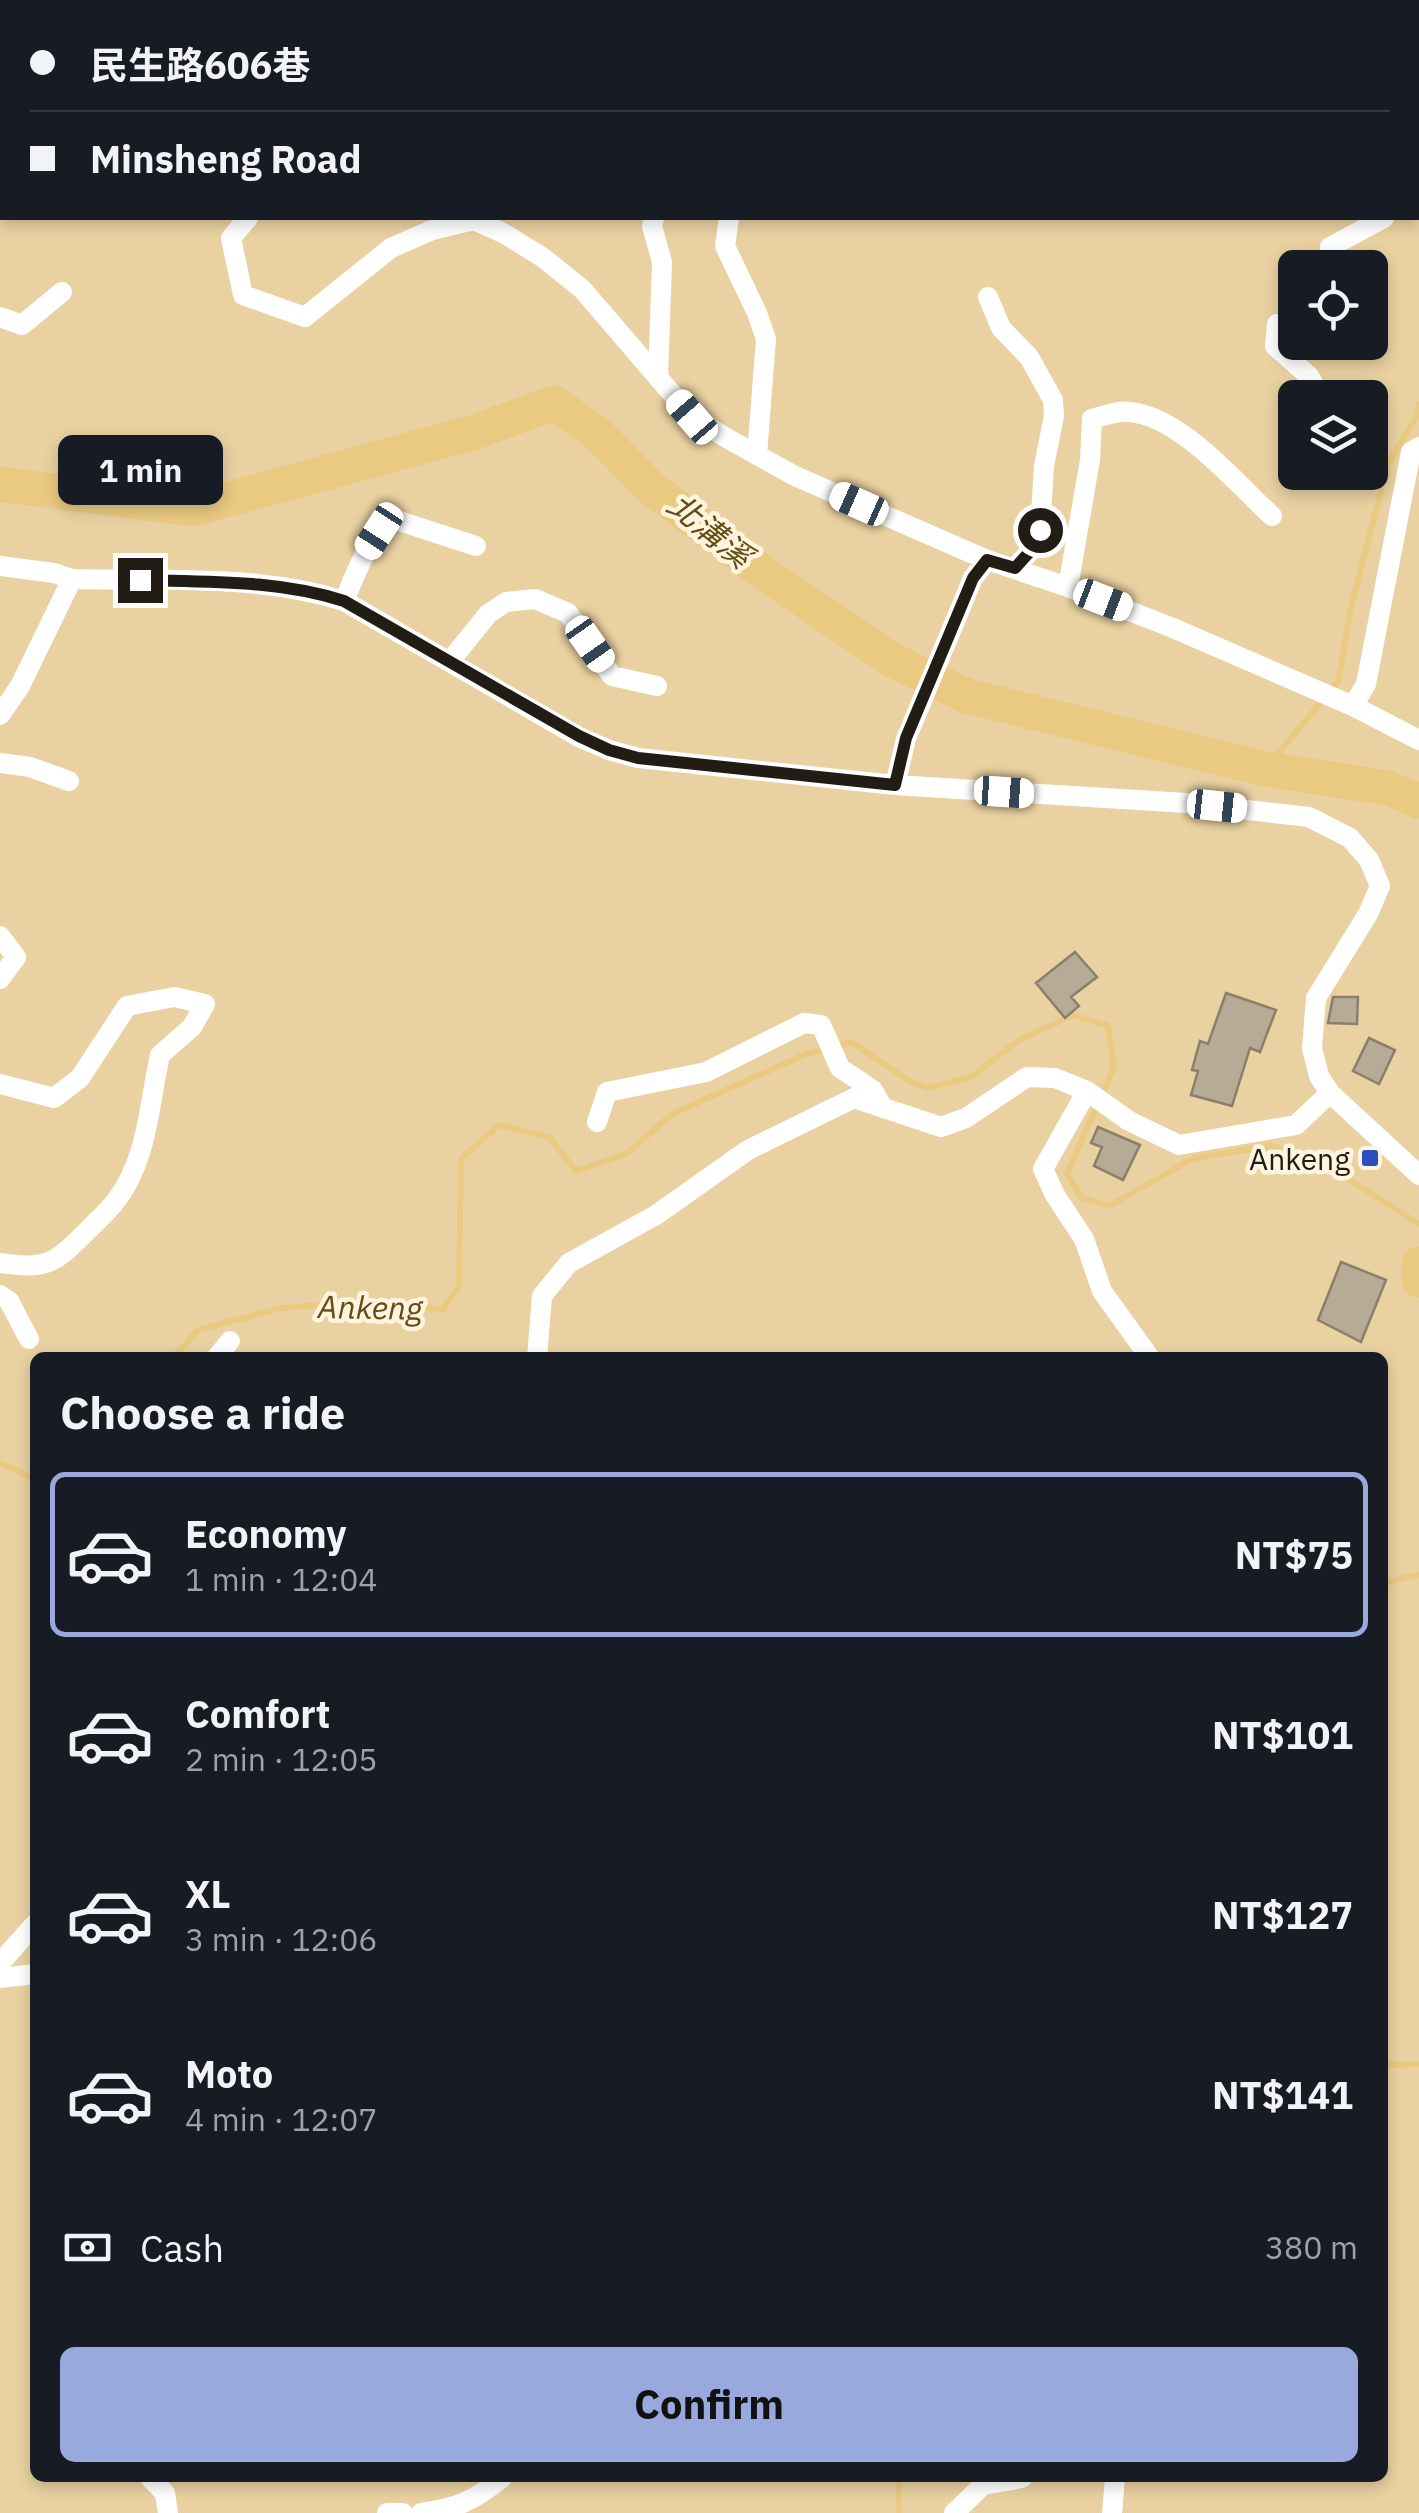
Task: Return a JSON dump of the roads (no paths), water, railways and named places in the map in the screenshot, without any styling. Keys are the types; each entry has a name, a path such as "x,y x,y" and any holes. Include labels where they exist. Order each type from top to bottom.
{"street":[{"path":"246,220 232,238 243,294 305,317 391,248 432,230 474,220 504,232 582,289 692,417 757,456 987,560 1068,586 1174,628 1346,703 1419,740"},
{"path":"654,220 662,262 658,378"},
{"path":"729,220 725,246 758,312 766,339 757,456"},
{"path":"1330,250 1330,246 1380,220"},
{"path":"0,317 22,325 62,292"},
{"path":"988,298 1001,328 1028,358 1053,400 1040,530 1034,547 1015,568"},
{"path":"1278,324 1278,349"},
{"path":"1291,360 1311,380"},
{"path":"1068,586 1090,460 1092,419 1127,411 1156,418 1182,431 1272,516"},
{"path":"1346,703 1366,684 1416,461"},
{"path":"344,601 366,550 379,531 393,520 476,546"},
{"path":"895,785 906,738 973,578 987,560"},
{"path":"0,566 72,579 243,583 310,590 344,601 579,736 638,758 895,785 1186,803 1309,817 1350,838 1369,860 1380,886 1368,914 1316,998 1312,1048 1319,1076 1330,1094 1419,1175"},
{"path":"0,715 20,686 72,579"},
{"path":"451,660 488,614 506,602 536,600 568,613 612,676 657,686"},
{"path":"0,764 30,768 69,781"},
{"path":"0,936 16,958 0,978"},
{"path":"0,1084 54,1098 80,1078 127,1006 174,997 205,1004 192,1027 160,1054 140,1152 117,1200 57,1261 23,1266 0,1262"},
{"path":"597,1122 607,1092 706,1072 804,1023 821,1025 840,1068 873,1090 883,1108"},
{"path":"537,1352 542,1296 569,1262 656,1216 748,1150 854,1098 941,1127 966,1118 1027,1076 1054,1078 1087,1090 1128,1121 1179,1144 1296,1125 1330,1094"},
{"path":"1087,1090 1043,1169 1084,1240 1102,1291 1146,1352"},
{"path":"0,1295 8,1301 28,1339"},
{"path":"221,1352 230,1341"},
{"path":"0,1963 30,1930"},
{"path":"0,1978 30,1975"},
{"path":"157,2482 165,2493 168,2513"},
{"path":"421,2513 452,2509 475,2499 497,2482"},
{"path":"954,2513 983,2486 1002,2482"},
{"path":"1112,2513 1115,2482"},
{"path":"387,2513 402,2513"}],"waterway":[{"name":"北溝溪","path":"0,484 192,509 475,432 554,403 598,434 650,487 765,574 894,661 967,696 1265,769 1388,788 1419,801"},
{"path":"1265,769 1338,682 1351,607 1388,464 1418,414 1419,404"},
{"name":"Ankeng","path":"178,1352 198,1330 281,1308 349,1303 443,1309 459,1286 461,1159 499,1125 549,1137 576,1171 626,1154 672,1114 806,1054 852,1042 909,1081 928,1088 971,1077 1017,1041 1073,1015 1108,1026 1114,1067 1067,1174 1081,1197 1109,1206 1194,1158 1269,1146 1319,1160 1419,1224"},
{"name":"北溝溪","path":"1419,1264 1419,1280"},
{"name":"Ankeng","path":"0,1463 30,1477"},
{"path":"1388,1582 1419,1575"},
{"path":"1388,2065 1419,2064"},
{"path":"899,2482 899,2513"}],"place":[{"name":"Ankeng","path":"1370,1158"}]}
